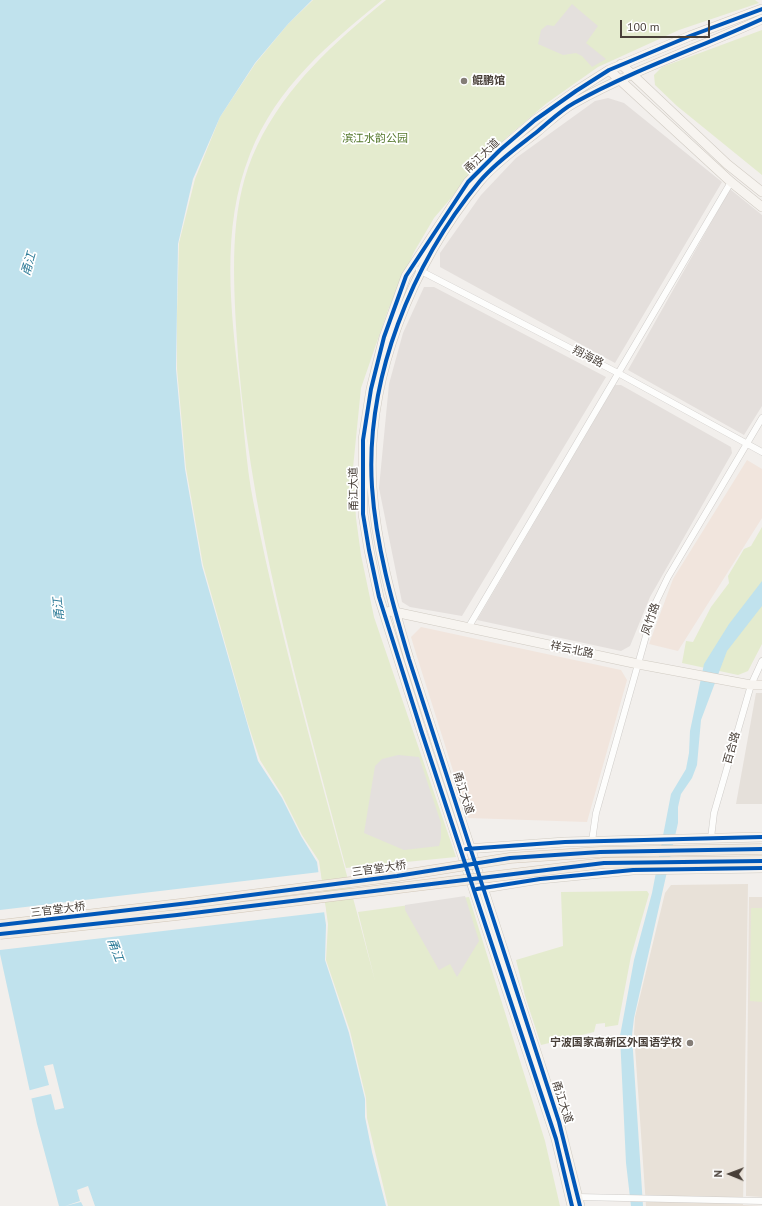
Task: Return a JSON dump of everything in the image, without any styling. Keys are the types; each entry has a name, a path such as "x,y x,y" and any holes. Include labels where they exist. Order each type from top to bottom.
{"main road":[{"name":"甬江大道","path":"572,1206 556,1139 473,890 383,610 369,550 363,514 363,440 371,389 384,337 406,276 468,182 500,150 535,120 609,70 621,64 761,15"},
{"name":"甬江大道","path":"579,1201 559,1122 395,612 384,565 372,486 374,423 397,325 421,271 457,212 481,179 573,104 761,15"},
{"path":"621,64 727,164 762,192"},
{"path":"609,70 622,80 731,182 762,207"},
{"name":"祥云北路","path":"383,610 638,664 750,685 762,685"},
{"path":"460,850 592,841 762,836"},
{"name":"三官堂大桥","path":"0,925 397,876 510,858 600,852 762,849"},
{"name":"三官堂大桥","path":"0,934 177,915 604,863 762,860"},
{"path":"473,890 540,879 632,870 762,868"}],"street":[{"path":"468,628 731,182"},
{"name":"翔海路","path":"412,266 618,373 762,452"},
{"name":"凤竹路","path":"592,841 596,813 653,612 662,591 762,418"},
{"name":"百合路","path":"711,838 714,813 750,685 762,661"},
{"path":"579,1201 762,1201"}],"shaded area":[{"path":"572,4 598,26 586,43 606,59 592,67 582,56 576,53 563,55 538,44 541,30 547,25 554,26"},
{"path":"608,98 624,103 722,182 615,363 440,267 440,253 481,195 516,158 595,101"},
{"path":"730,189 762,215 762,406 744,435 628,370"},
{"path":"424,287 434,287 606,377 462,616 410,607 402,602 379,488 389,384 403,333"},
{"path":"615,385 621,385 731,447 732,453 650,597 630,646 621,651 477,620"},
{"path":"747,460 762,469 762,518 678,651 649,644 673,579"},
{"path":"421,627 621,670 627,680 587,822 468,818 411,637"},
{"path":"756,693 762,693 762,804 736,804"},
{"path":"398,755 419,757 441,823 441,838 439,846 404,850 364,833 375,766 382,759"},
{"name":"宁波国家高新区外国语学校","path":"748,884 743,1205 762,1206 646,1206 634,1033 635,1017 665,893 671,885"},
{"path":"465,896 479,941 457,977 450,964 439,970 405,910 405,905"},
{"path":"749,897 762,897 762,1197 746,1196"}],"green space":[{"path":"313,0 382,0 342,33 289,87 261,130 250,154 241,182 231,241 231,301 247,459 253,500 295,681 375,981 358,912 469,897 545,1141 560,1206 388,1206 367,1118 366,1098 350,1031 326,960 328,924 319,861 302,835 282,795 260,760 248,724 203,565 186,468 177,369 179,243 195,179 220,117 255,64 288,24"},
{"name":"滨江水韵公园","path":"386,0 755,0 759,3 679,30 598,67 547,103 507,137 474,171 434,218 414,252 388,310 361,388 353,468 356,518 361,555 374,617 456,857 346,868 310,734 277,600 251,464 242,395 236,326 234,280 235,234 242,189 248,167 257,146 282,103 313,66 330,49"},
{"path":"762,30 762,175 677,106 655,85 654,75 662,67"},
{"path":"762,527 762,644 748,671 738,675 682,663 686,641 693,642 711,607 729,583 728,576 744,549 751,546"},
{"path":"647,891 649,894 631,956 618,1025 605,1027 605,1023 596,1024 594,1032 541,1045 525,996 516,960 563,946 561,892"},
{"path":"751,908 762,908 762,1002 750,1001"}],"water":[{"name":"甬江","path":"0,0 312,0 288,24 255,63 220,117 193,179 178,244 176,369 185,469 202,566 258,761 282,798 301,836 317,862 326,925 325,960 349,1033 365,1099 365,1117 372,1152 386,1206 59,1206 37,1124 0,954"},
{"path":"762,581 762,606 727,651 701,720 697,765 692,778 681,794 678,807 678,823 634,1018 632,1035 643,1206 631,1206 626,1163 620,1036 634,960 652,893 671,794 686,769 689,753 690,731 704,664 729,624"}],"pier":[{"path":"320,872 326,912 0,950 0,910"},
{"path":"53,1064 64,1108 55,1110 51,1094 29,1099 27,1091 49,1085 44,1066"},
{"path":"88,1186 95,1206 83,1206 81,1202 65,1206 80,1201 77,1190"}],"cycle path":[{"path":"572,1206 556,1139 422,733 379,597 363,514 363,440 371,389 384,337 406,276 468,182 500,150 535,120 609,70 690,36 762,9"},
{"path":"580,1206 559,1122 409,659 391,595 377,531 372,487 372,446 376,405 385,364 398,324 414,285 433,248 456,213 486,174 508,154 574,103 643,69 762,19"},
{"path":"466,849 565,842 762,837"},
{"path":"0,925 189,903 397,876 510,858 600,852 762,849"},
{"path":"0,934 177,915 604,863 762,861"},
{"path":"477,889 540,879 633,870 762,868"}],"place":[{"name":"鲲鹏馆","path":"464,81"},
{"name":"宁波国家高新区外国语学校","path":"690,1043"}]}
